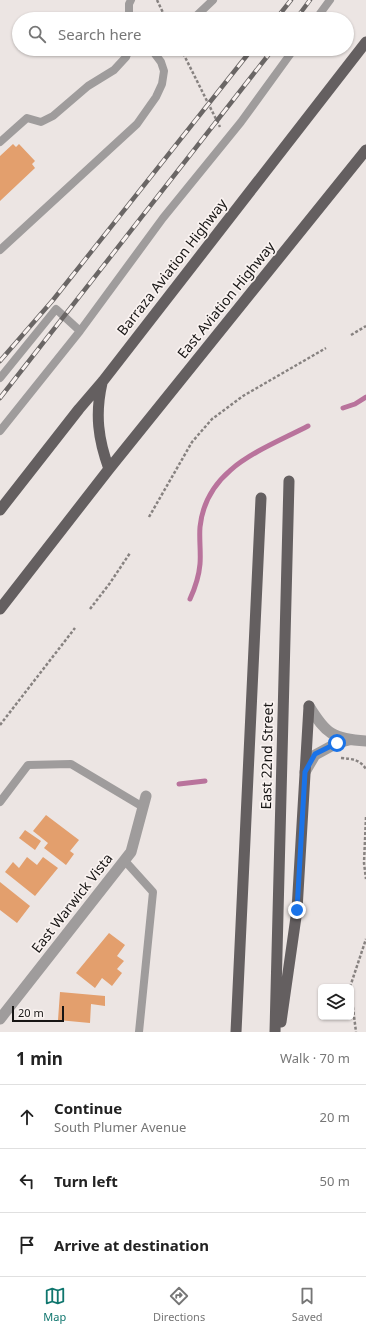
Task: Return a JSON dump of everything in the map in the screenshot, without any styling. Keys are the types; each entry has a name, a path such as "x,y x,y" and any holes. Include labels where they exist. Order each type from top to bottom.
{"main road":[{"name":"Barraza Aviation Highway","path":"0,510 102,382 366,42"},
{"name":"East Aviation Highway","path":"0,608 109,469 366,150"},
{"path":"102,382 98,400 98,425 102,449 109,469"},
{"name":"East 22nd Street","path":"275,1032 289,481"},
{"name":"East 22nd Street","path":"236,1032 261,498"},
{"path":"279,1032 297,910 309,706"}],"street":[{"path":"309,706 320,724 334,736 350,740 366,741"},
{"path":"305,772 315,754 337,743 350,740"},
{"name":"East Warwick Vista","path":"0,1019 131,852 146,796"}],"lane":[{"path":"129,12 129,4 131,0"},
{"path":"200,12 213,0"},
{"path":"321,12 330,0"},
{"path":"0,142 27,118 41,122 53,116 88,86 114,70 126,56"},
{"path":"0,250 137,124 156,97 162,84 164,70 156,56"},
{"path":"0,431 80,331 163,218 241,122 289,56"},
{"path":"0,378 56,309 80,331"},
{"path":"0,802 28,766 71,764 143,807"},
{"path":"124,861 153,892 139,1032"}],"path":[{"path":"157,0 163,12"},
{"path":"185,56 223,132"},
{"path":"352,335 366,326"},
{"path":"150,517 192,442 212,419 243,396 326,348"},
{"path":"90,609 130,553"},
{"path":"0,725 75,628"},
{"path":"336,757 362,762 366,769"},
{"path":"366,817 364,863 366,879"},
{"path":"351,984 366,939"},
{"path":"354,1016 356,1032"}],"building":[{"path":"13,144 16,147 19,144 35,161 32,164 35,168 0,201 0,156"},
{"path":"46,815 79,840 70,851 74,854 66,865 44,848 48,843 33,831"},
{"path":"25,830 41,841 35,850 19,838"},
{"path":"27,857 37,865 43,857 58,868 35,896 5,872 13,862 19,868"},
{"path":"0,882 30,906 17,923 0,910"},
{"path":"109,933 125,945 117,956 124,961 117,969 122,973 112,986 102,978 95,988 76,973"},
{"path":"60,992 105,996 105,1006 91,1004 90,1023 58,1020"}],"waterway":[{"path":"343,408 355,404 366,397"},
{"path":"190,599 194,591 199,568 200,527 204,507 213,490 225,475 239,463 255,453 308,426"},
{"path":"179,784 205,781"}],"railway":[{"path":"282,12 291,0"},
{"path":"301,12 310,0"},
{"path":"0,361 53,300 246,56"},
{"path":"0,398 268,56"}],"route":[{"path":"297,910 305,772 315,754 337,743"}]}
